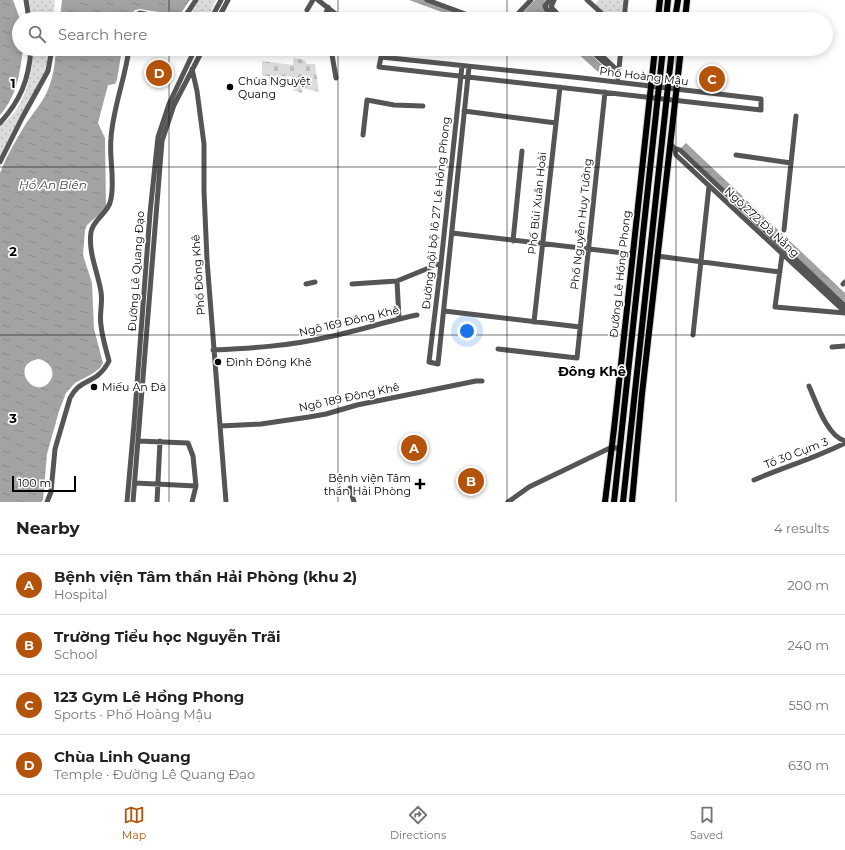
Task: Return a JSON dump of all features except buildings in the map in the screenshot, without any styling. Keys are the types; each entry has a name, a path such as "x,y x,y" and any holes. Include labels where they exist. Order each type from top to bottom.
{"main road":[{"path":"659,12 660,0"},
{"path":"667,12 668,0"},
{"path":"676,12 678,0"},
{"path":"686,12 687,0"},
{"name":"Đường Lê Hồng Phong","path":"605,502 654,56"},
{"name":"Đường Lê Hồng Phong","path":"614,502 662,56"},
{"path":"623,502 671,56"},
{"path":"632,502 657,256 673,146 680,56"}],"street":[{"path":"26,0 28,12"},
{"path":"188,12 196,0"},
{"path":"215,12 221,0"},
{"path":"222,12 228,0"},
{"path":"307,10 314,0"},
{"path":"318,0 334,12"},
{"path":"427,0 460,12"},
{"path":"520,12 531,0"},
{"path":"549,0 545,6 549,12"},
{"path":"554,0 551,7 556,12"},
{"path":"625,12 626,0"},
{"path":"591,1 601,12"},
{"path":"326,12 328,7"},
{"path":"0,124 11,111 25,86 30,56"},
{"path":"0,162 48,71 51,56"},
{"path":"47,502 51,492 55,449 70,398 79,386 98,376 109,361 101,324 101,292 91,248 91,239 93,225 106,212 111,200 110,140 112,121 125,75 128,56"},
{"name":"Đường Lê Quang Đạo","path":"127,502 151,200 158,137 169,104 191,56"},
{"path":"186,66 192,69 199,56"},
{"path":"333,56 336,78"},
{"path":"597,56 618,73"},
{"path":"602,56 618,73"},
{"path":"618,83 620,56"},
{"name":"Phố Hoàng Mậu","path":"381,57 582,78 650,87 761,99 761,110 379,67 381,57"},
{"path":"426,62 426,72"},
{"name":"Đường nội bộ lô 27 Lê Hồng Phong","path":"441,331 438,364 429,362 434,330 462,66"},
{"path":"434,330 441,331 444,311 469,67"},
{"name":"Đường Lê Quang Đạo","path":"133,502 162,141 174,105 192,69"},
{"name":"Phố Đông Khê","path":"192,69 197,91 204,144 205,220 213,350 226,502"},
{"path":"582,78 582,90"},
{"path":"182,89 187,86 191,86 197,91"},
{"name":"Phố Bùi Xuân Hoài","path":"534,322 560,87"},
{"name":"Phố Nguyễn Huy Tưởng","path":"498,349 577,358 605,92"},
{"path":"363,136 367,100 394,105 423,106"},
{"path":"464,112 556,123"},
{"path":"784,230 796,116"},
{"path":"673,146 680,150 845,306"},
{"name":"Ngõ 272 Đà Nẵng","path":"673,146 676,155 845,313"},
{"path":"513,241 522,151"},
{"path":"736,155 791,163"},
{"path":"693,335 709,186"},
{"path":"452,233 632,254"},
{"path":"782,254 775,307 845,313"},
{"path":"657,256 780,272"},
{"path":"352,284 397,281 441,263"},
{"path":"397,281 399,319"},
{"path":"306,284 315,282"},
{"path":"444,311 580,328"},
{"name":"Ngõ 169 Đông Khê","path":"213,350 259,348 299,343 417,315"},
{"path":"832,347 845,346"},
{"name":"Ngõ 189 Đông Khê","path":"220,426 261,424 309,417 326,414 357,405 482,381"},
{"path":"809,386 829,428 838,438 845,442"},
{"path":"138,440 188,442 193,456 196,486 192,502"},
{"path":"157,502 160,441"},
{"name":"Tổ 30 Cụm 3","path":"754,480 819,455 845,442"},
{"path":"508,502 529,487 612,447 620,449"},
{"path":"135,482 196,486"},
{"path":"350,488 354,502"}],"green space":[{"path":"29,0 55,0 54,12 31,12"},
{"path":"199,0 216,0 210,12 192,12"},
{"path":"599,0 623,0 622,12 604,12 595,4"},
{"path":"33,56 49,56 48,71 0,157 0,126 14,113 18,107 25,91"},
{"path":"294,58 304,60 307,64 315,64 319,92 303,88 302,93 293,90 293,77 281,76 277,86 269,86 269,76 262,76 262,61 293,65"}],"water":[{"path":"0,0 13,0 17,12 12,12 12,56 22,56 17,84 6,108 0,115"},
{"path":"62,0 190,0 182,12 158,12 140,9 133,12 61,12"},
{"path":"409,0 432,0 465,12 442,12"},
{"path":"535,0 545,0 543,8 546,12 524,12"},
{"name":"Hồ An Biên","path":"55,56 121,56 117,80 115,84 108,85 98,123 105,138 106,206 102,212 87,225 85,230 83,255 92,283 94,329 103,363 100,368 92,374 75,383 66,393 59,411 47,454 43,500 41,502 0,502 0,173 16,140 46,94 52,78","holes":["38,359 45,361 52,370 52,377 50,381 44,386 38,387 32,385 27,380 25,368 29,363"]},
{"path":"581,56 592,56 602,65 598,72"},
{"path":"686,143 845,293 845,302 777,240 681,148"}],"place":[{"name":"Chùa Linh Quang","path":"159,73"},
{"name":"123 Gym Lê Hồng Phong","path":"712,79"},
{"name":"Chùa Nguyệt Quang","path":"230,87"},
{"name":"Đình Đông Khê","path":"218,362"},
{"name":"Miếu An Đà","path":"94,387"},
{"name":"Bệnh viện Tâm thần Hải Phòng (khu 2)","path":"414,448"},
{"name":"Trường Tiểu học Nguyễn Trãi","path":"471,481"},
{"name":"Bệnh viện Tâm thần Hải Phòng","path":"420,484"}],"district":[{"name":"Đông Khê","path":"592,371"}]}
